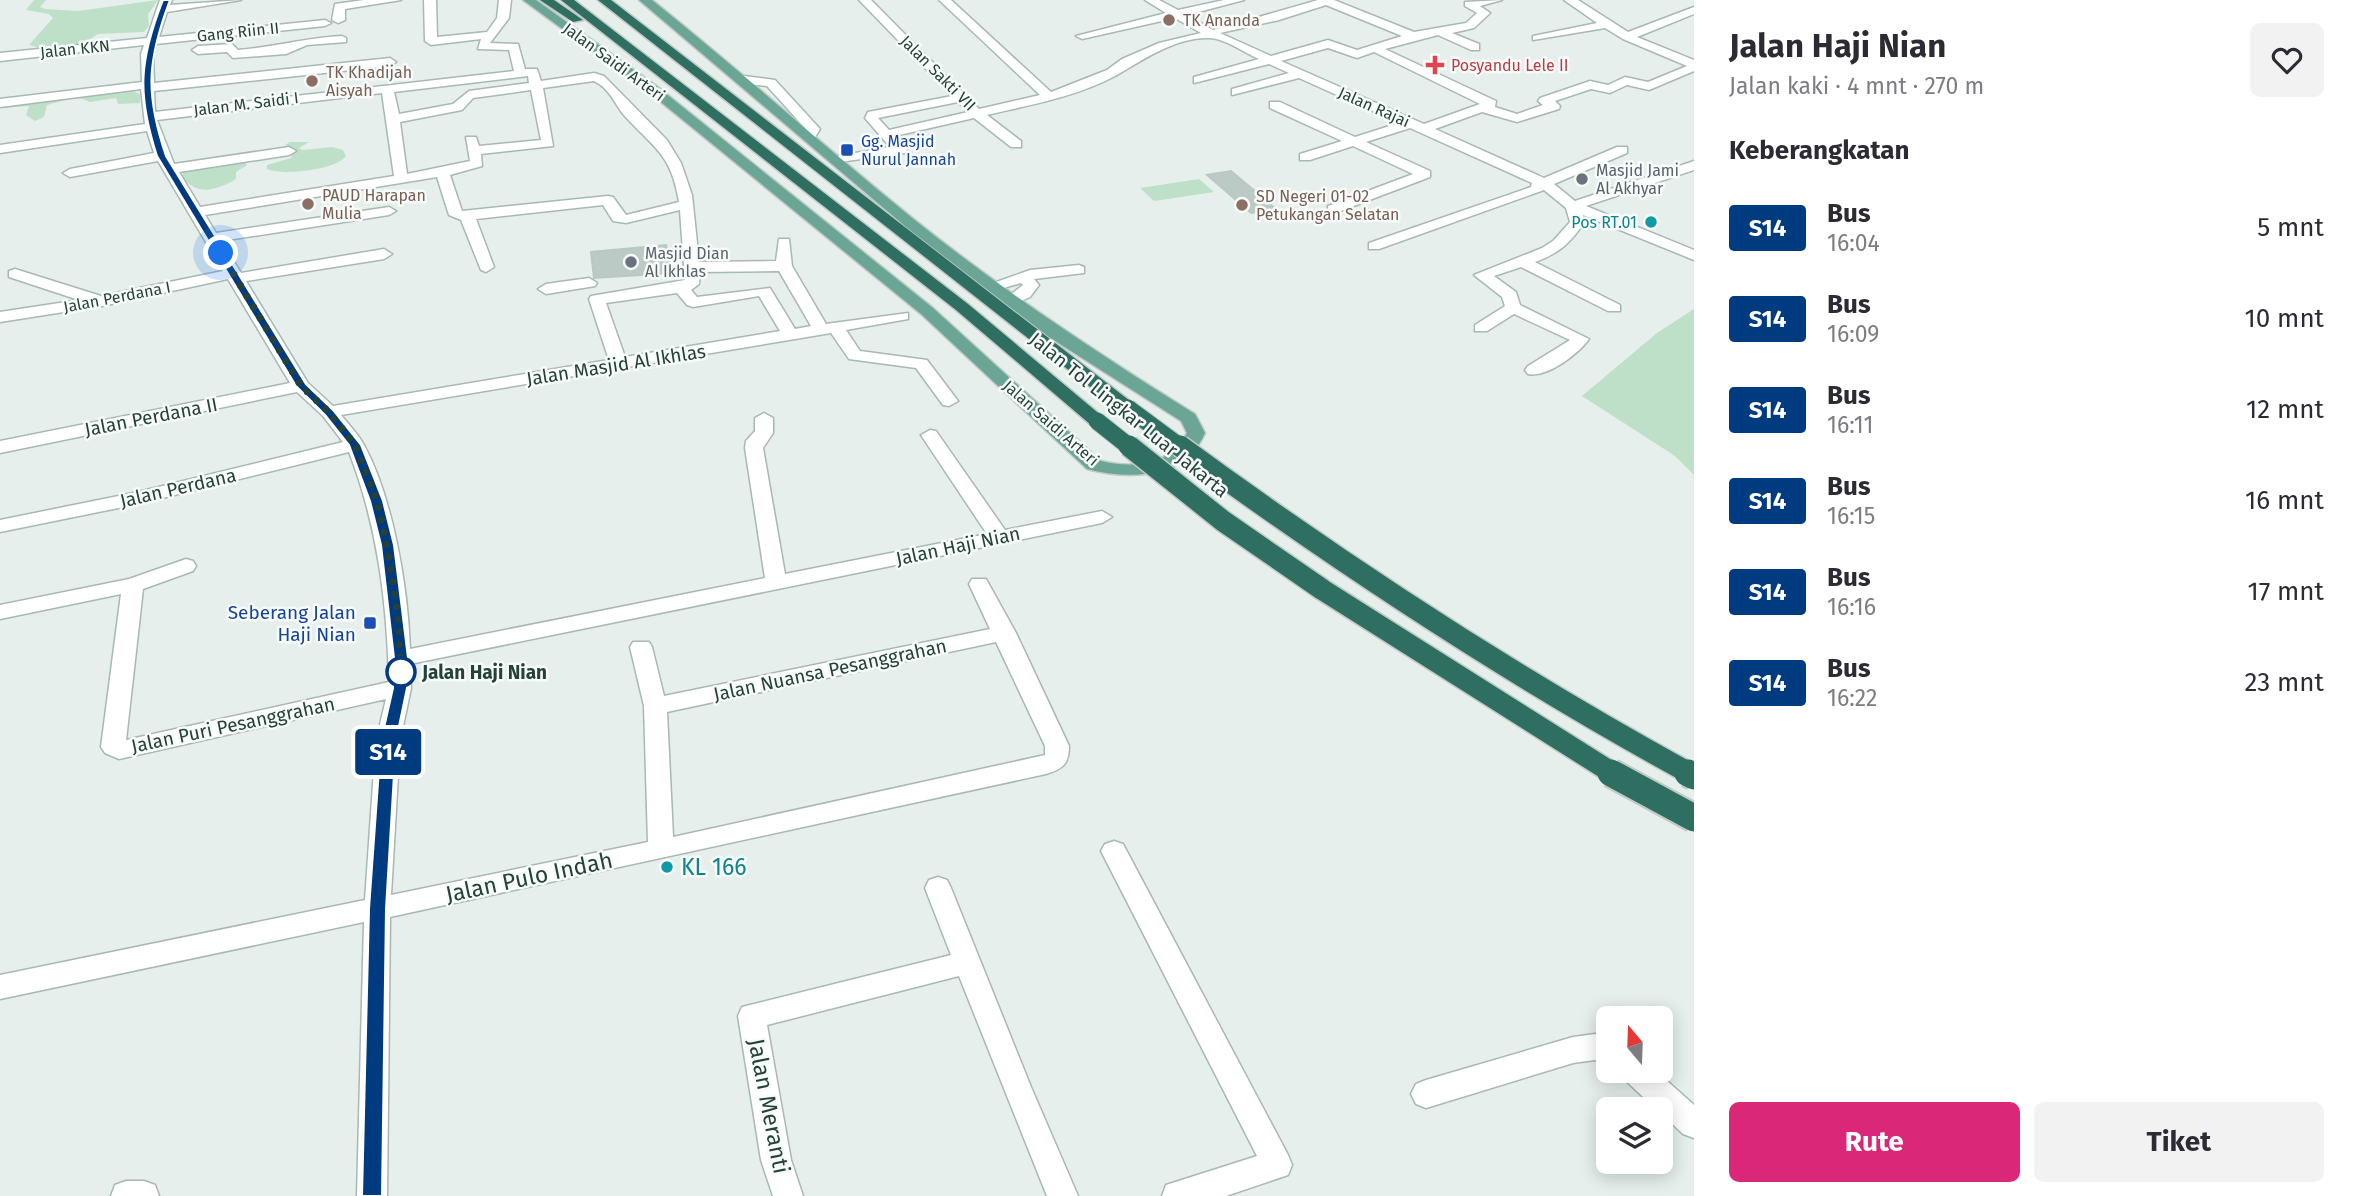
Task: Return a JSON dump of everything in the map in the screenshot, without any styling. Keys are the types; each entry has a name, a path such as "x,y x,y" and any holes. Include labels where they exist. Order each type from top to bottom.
{"highway":[{"path":"546,0 580,22 599,27"},
{"name":"Jalan Tol Lingkar Luar Jakarta","path":"568,0 599,27 962,307 1097,421 1223,521 1323,590 1618,777 1694,818"},
{"name":"Jalan Tol Lingkar Luar Jakarta","path":"604,0 1128,408 1347,567 1474,649 1694,776"},
{"path":"626,2 807,144 814,164"}],"main road":[{"name":"Jalan Saidi Arteri","path":"529,0 628,72 927,312 1094,465 1110,471 1128,471 1159,465 1190,447 1196,433 1189,418 1055,332 911,224 744,80 645,0"}],"street":[{"path":"234,0 165,4 149,47 146,87 150,122 166,163 301,386 329,412 355,445 377,501 387,545 401,658 400,688 388,741 377,909 372,1196"},
{"path":"338,20 341,18 339,6 395,0"},
{"path":"430,0 431,41 491,35"},
{"path":"196,212 476,166 472,145 548,143 533,72 520,72 514,47 482,46 503,18 505,0"},
{"name":"Jalan Sakti VII","path":"865,0 977,114 1049,97 1163,46 1275,18 1325,0"},
{"path":"944,0 1049,97"},
{"name":"Jalan Rajai","path":"1151,0 1170,13 1215,32 1298,74 1542,182 1573,206 1694,255"},
{"path":"1082,36 1170,13 1238,0"},
{"path":"1325,0 1413,36"},
{"path":"1198,80 1328,44 1353,54 1413,36 1470,26 1479,21 1484,13 1469,4 1496,0"},
{"path":"1570,0 1627,37 1690,64"},
{"path":"1627,37 1694,10"},
{"name":"Gang Riin II","path":"149,47 325,23"},
{"path":"1537,37 1608,24"},
{"path":"1441,32 1475,47"},
{"path":"149,47 229,48 233,54 237,54 289,49 305,42 342,40"},
{"name":"Jalan KKN","path":"0,57 149,47"},
{"path":"1376,49 1491,104 1424,129"},
{"path":"0,103 390,62"},
{"path":"1637,74 1663,73 1680,65 1690,64"},
{"path":"1484,108 1517,118 1553,106 1544,100 1590,85 1610,89 1625,81 1649,86 1690,64"},
{"name":"Jalan M. Saidi I","path":"0,149 150,122 520,72"},
{"path":"395,119 457,107 469,95 628,72"},
{"path":"1236,92 1298,74"},
{"path":"597,299 681,288 691,284 692,267 687,204 675,164 665,147 627,110 601,78"},
{"path":"387,88 395,119 392,141 401,178"},
{"path":"837,160 900,150 871,117 961,98"},
{"path":"1275,105 1425,174 1332,209"},
{"path":"887,134 977,114 1016,144"},
{"path":"1305,157 1411,123"},
{"path":"70,173 289,150"},
{"path":"1374,246 1537,190 1542,182 1622,150"},
{"path":"1513,308 1510,295 1482,275 1525,263 1551,250 1572,233 1577,222 1573,206 1694,165"},
{"path":"442,172 456,215 467,216 602,200 611,202 618,218 626,219 687,204"},
{"path":"212,237 388,211"},
{"path":"467,216 486,267"},
{"path":"784,242 784,266 829,329 855,355 921,364 949,401"},
{"name":"Jalan Perdana I","path":"0,317 235,276 384,254"},
{"path":"1525,263 1614,308"},
{"path":"692,267 784,266"},
{"path":"993,286 1024,277 1079,270"},
{"path":"15,274 102,301"},
{"path":"546,289 587,277 619,365"},
{"path":"1012,300 1024,295 1031,285 1024,277"},
{"path":"681,288 693,302 764,291 791,335"},
{"path":"1481,328 1513,308"},
{"path":"1513,308 1581,339 1567,352 1534,370"},
{"name":"Jalan Masjid Al Ikhlas","path":"329,412 902,316"},
{"name":"Jalan Perdana II","path":"0,447 301,386"},
{"path":"764,418 764,433 755,441 754,448 776,584"},
{"path":"930,435 1000,538"},
{"name":"Jalan Perdana","path":"0,526 138,498 355,445"},
{"name":"Jalan Haji Nian","path":"401,658 1102,517"},
{"path":"0,612 133,585 186,566"},
{"path":"979,584 1005,633"},
{"name":"Jalan Puri Pesanggrahan","path":"133,585 114,749 400,688"},
{"name":"Jalan Nuansa Pesanggrahan","path":"654,706 1005,633"},
{"name":"Jalan Pulo Indah","path":"0,987 1033,768 1057,759 1057,746 1005,633"},
{"path":"641,647 654,706 661,848"},
{"path":"1114,851 1277,1165 1178,1196"},
{"path":"938,888 1016,1087 1063,1196"},
{"name":"Jalan Meranti","path":"788,1196 776,1160 752,1016 968,962"},
{"path":"1426,1094 1573,1050 1596,1047"},
{"path":"1647,1083 1694,1125"},
{"path":"126,1196 144,1196"}],"green space":[{"path":"34,0 46,0 40,7 45,9 78,11 158,0 148,14 149,26 144,32 98,34 81,45 47,50 29,45 53,18 49,14 26,10"},
{"path":"127,89 140,94 140,103 118,104 116,98 90,102 80,98 68,99 47,105 44,117 35,121 26,115 29,106 0,108 0,104"},
{"path":"290,142 309,142 299,148 302,150 332,147 343,150 346,156 321,168 284,172 267,169 267,165 291,158 294,148 285,145"},
{"path":"245,162 247,165 236,172 236,179 208,190 195,187 182,177 184,170"},
{"path":"1199,179 1214,192 1154,201 1140,188"},
{"path":"1694,309 1694,475 1675,456 1582,396 1657,333"}],"building":[{"path":"1231,171 1276,209 1251,213 1207,175"},
{"name":"Masjid Dian Al Ikhlas","path":"666,245 672,273 594,278 591,252"}],"bus line":[{"name":"S14","path":"166,0 147,54 146,88 151,127 162,156 301,386 329,412 355,445 377,501 387,545 401,658 400,688 388,741 377,909 372,1196"}],"place":[{"name":"TK Ananda","path":"1169,20"},
{"name":"Posyandu Lele II","path":"1435,65"},
{"name":"TK Khadijah Aisyah","path":"312,81"},
{"name":"Gg. Masjid Nurul Jannah","path":"847,150"},
{"name":"Masjid Jami Al Akhyar","path":"1582,179"},
{"name":"PAUD Harapan Mulia","path":"308,204"},
{"name":"SD Negeri 01-02 Petukangan Selatan","path":"1242,205"},
{"name":"Pos RT.01","path":"1651,222"},
{"name":"Masjid Dian Al Ikhlas","path":"631,262"},
{"name":"Seberang Jalan Haji Nian","path":"370,623"},
{"name":"Jalan Haji Nian","path":"401,672"},
{"name":"KL 166","path":"667,867"}],"route":[{"path":"221,253 301,386 329,412 355,445 377,501 387,545 398,617 401,675 401,672"}]}
